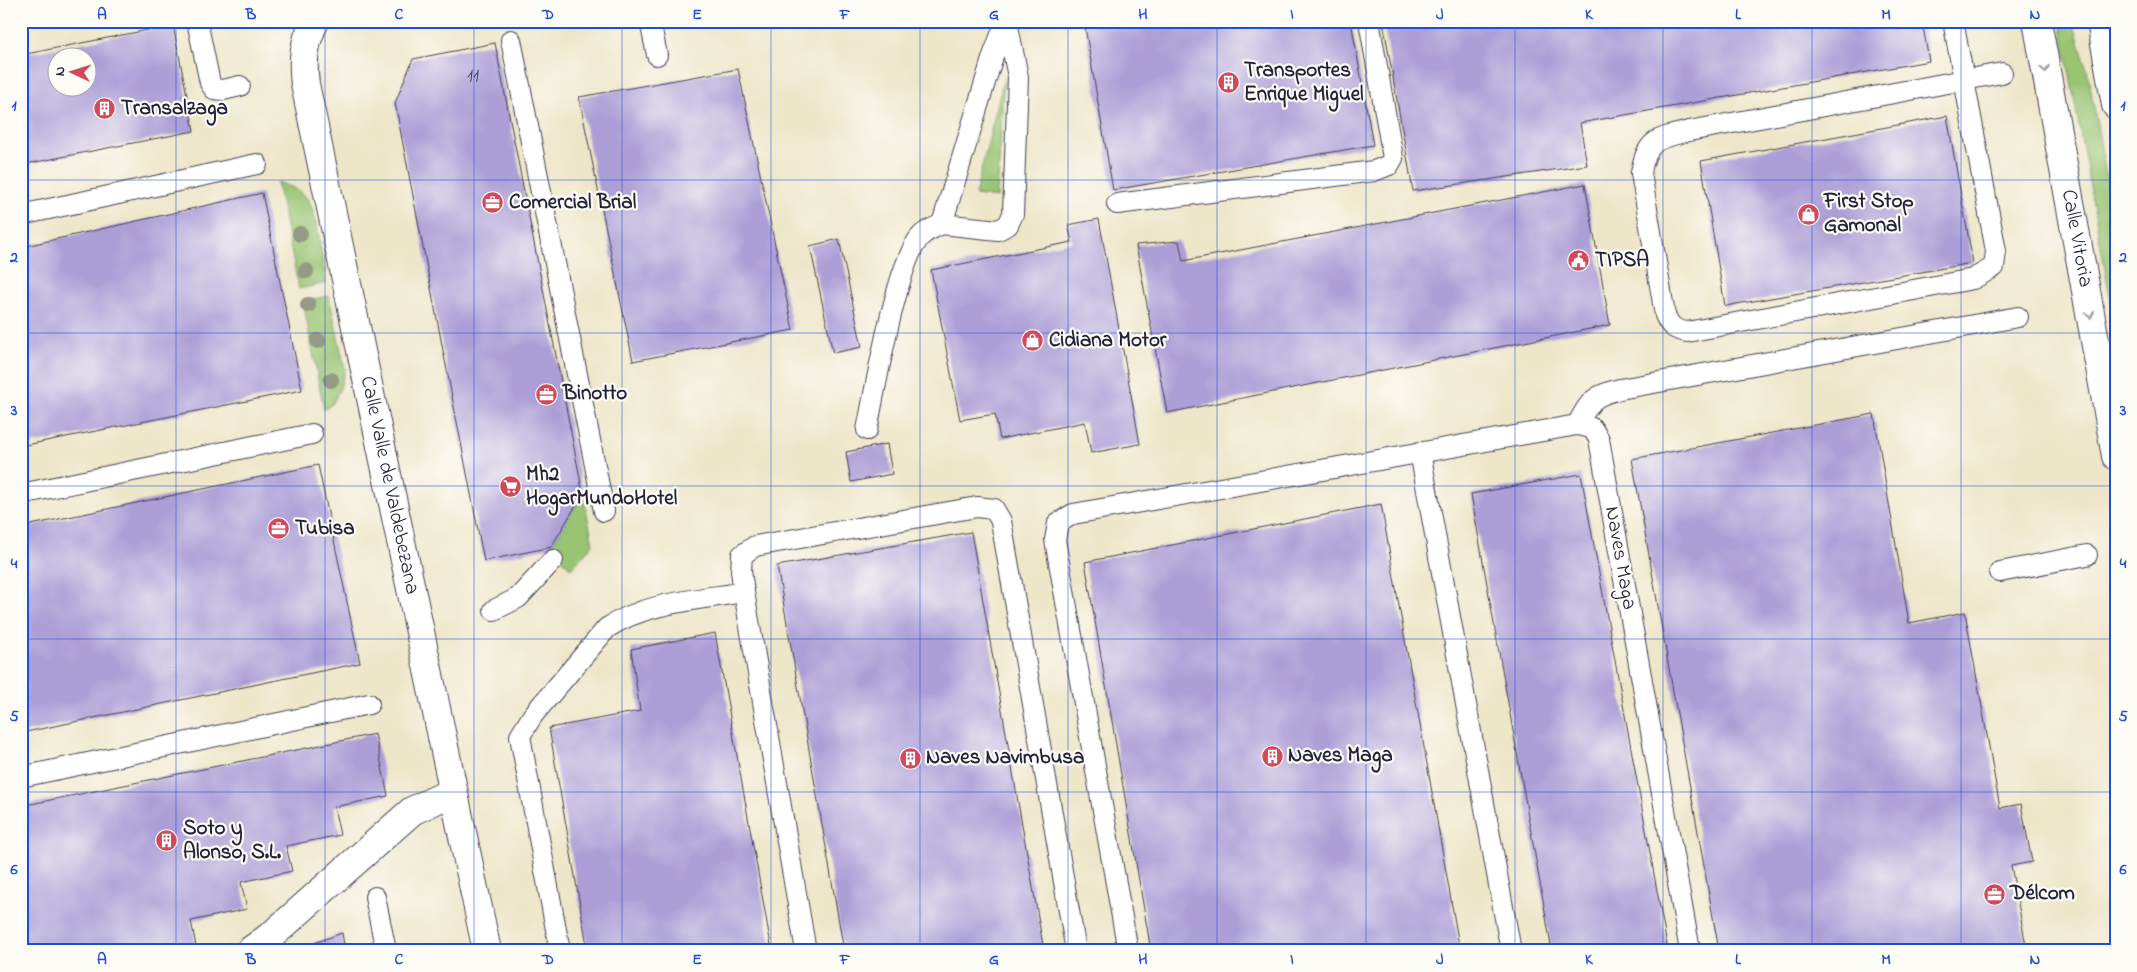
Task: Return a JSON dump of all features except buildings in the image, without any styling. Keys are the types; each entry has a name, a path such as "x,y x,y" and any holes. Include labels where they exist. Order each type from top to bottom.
{"main road":[{"name":"Calle Valle de Valdebezana","path":"315,21 306,41 302,61 305,84 452,792 487,951"},
{"name":"Calle Vitoria","path":"2037,21 2116,456"},
{"path":"2101,21 2116,105"},
{"path":"250,951 272,935 412,811 452,792"}],"lane":[{"path":"197,21 210,83 214,89 223,90 240,86"},
{"path":"650,21 656,55"},
{"path":"867,430 893,306 911,251 922,235 942,224 998,230 1008,225 1013,214 1018,77 1007,21"},
{"path":"942,224 993,56 1007,21"},
{"path":"1117,204 1374,171 1389,165 1393,158 1369,21"},
{"path":"1953,21 1964,80 1996,251 1994,268 1973,279 1687,332 1678,331 1670,326 1665,315 1641,173 1643,157 1649,147 1663,137 1689,130 1964,80 2002,73"},
{"path":"511,40 604,511"},
{"path":"21,215 257,164"},
{"path":"1128,951 1055,540 1058,522 1073,514 1577,425 1589,403 1600,394 1620,389 2018,317"},
{"name":"Naves Maga","path":"1577,425 1592,428 1599,439 1690,951"},
{"path":"21,494 312,434"},
{"path":"1420,452 1511,951"},
{"path":"806,951 744,592 741,571 742,555 755,546 977,507 994,509 1001,521 1076,951"},
{"path":"2000,572 2087,556"},
{"path":"494,610 518,598 553,560"},
{"path":"560,951 520,736 533,715 607,628 641,610 744,592"},
{"path":"21,777 369,704"},
{"path":"375,897 386,951"}],"green space":[{"path":"2060,21 2073,21 2087,69 2116,231 2116,330"},
{"path":"1004,78 997,198 975,195"},
{"path":"277,182 299,191 309,203 319,237 326,283 299,289"},
{"path":"329,296 345,369 340,388 333,403 324,410 303,301"},
{"path":"583,494 593,544 571,569 551,547"}],"place":[{"name":"Transportes Enrique Miguel","path":"1228,83"},
{"name":"Transalzaga","path":"105,109"},
{"name":"Comercial Brial","path":"493,203"},
{"name":"First Stop Gamonal","path":"1808,214"},
{"name":"TIPSA","path":"1579,261"},
{"name":"Cidiana Motor","path":"1033,341"},
{"name":"Binotto","path":"547,394"},
{"name":"Mh2 HogarMundoHotel","path":"510,487"},
{"name":"Tubisa","path":"279,529"},
{"name":"Naves Maga","path":"1272,756"},
{"name":"Naves Navimbusa","path":"910,758"},
{"name":"Soto y Alonso, S.L.","path":"167,841"},
{"name":"Délcom","path":"1994,894"}]}
